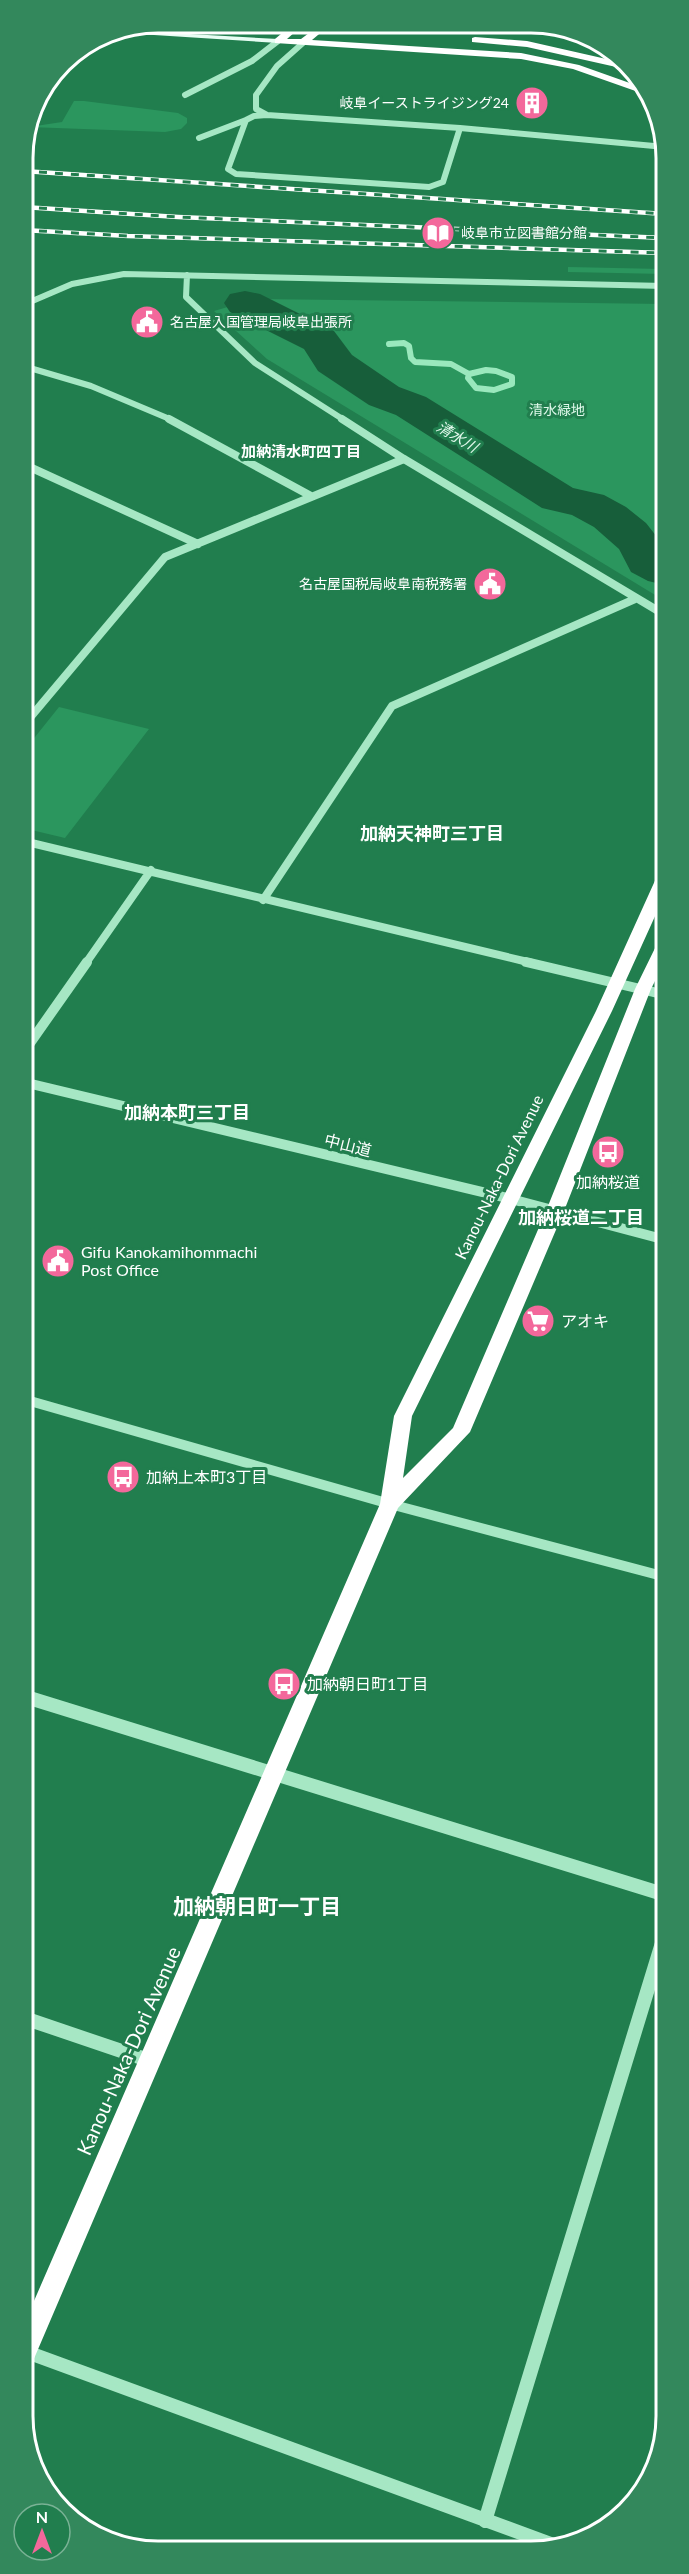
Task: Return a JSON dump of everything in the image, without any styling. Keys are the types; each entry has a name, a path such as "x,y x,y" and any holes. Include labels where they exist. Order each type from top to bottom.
{"highway":[{"path":"278,41 289,33"},
{"path":"304,42 313,33"},
{"path":"468,40 528,44 608,60"},
{"path":"278,41 520,56 575,67 636,89"},
{"name":"Kanou-Naka-Dori Avenue","path":"33,2330 275,1775 390,1504 403,1416 617,983 656,896"},
{"name":"Kanou-Naka-Dori Avenue","path":"390,1504 461,1432 555,1211 643,989 656,962"}],"main road":[{"path":"144,34 278,41"}],"street":[{"path":"184,95 252,61 278,41"},
{"path":"267,115 256,109 255,95 278,66 304,42"},
{"path":"199,138 254,116 267,115 460,128 655,146"},
{"path":"246,120 228,169 236,174 429,187 443,182 460,128"},
{"path":"33,300 64,285 90,278 124,274 656,286"},
{"path":"187,275 186,297 255,363 404,459 656,610"},
{"path":"33,369 91,386 183,425 310,495"},
{"path":"33,713 165,557 310,495 404,459"},
{"path":"33,469 198,544"},
{"path":"264,900 392,706 635,599"},
{"path":"33,843 656,992"},
{"path":"33,1039 151,870"},
{"name":"中山道","path":"33,1084 511,1199 656,1237"},
{"path":"33,1403 390,1504 656,1574"},
{"path":"33,1699 656,1892"},
{"path":"485,2521 656,1963"},
{"path":"33,2021 151,2061"},
{"path":"33,2354 540,2540"}],"green space":[{"path":"74,101 178,113 187,118 187,123 181,129 165,132 37,127 62,122"},
{"path":"568,267 656,269 656,274 568,272"},
{"name":"清水緑地","path":"255,299 656,304 656,596 267,359 214,311"},
{"path":"59,707 149,729 65,838 33,830 33,740"}],"waterway":[{"name":"清水川","path":"245,303 319,340 329,351 333,362 384,396 411,406 558,498 588,505 610,517 630,533 641,546 648,562 656,566"},
{"path":"389,344 404,343 409,346 411,358 415,362 451,364 469,374"},
{"path":"486,370 496,371 512,377 512,384 494,390 476,388 468,378 469,374 486,370"}],"railway":[{"path":"33,172 656,213"},
{"path":"33,208 178,217 656,238"},
{"path":"33,231 128,236 656,253"}],"place":[{"name":"岐阜イーストライジング24","path":"532,103"},
{"name":"岐阜市立図書館分館","path":"438,233"},
{"name":"名古屋入国管理局岐阜出張所","path":"147,322"},
{"name":"名古屋国税局岐阜南税務署","path":"490,584"},
{"name":"加納桜道","path":"608,1152"},
{"name":"Gifu Kanokamihommachi Post Office","path":"58,1261"},
{"name":"アオキ","path":"538,1321"},
{"name":"加納上本町3丁目","path":"123,1477"},
{"name":"加納朝日町1丁目","path":"284,1684"}],"district":[{"name":"加納清水町四丁目","path":"301,452"},
{"name":"加納天神町三丁目","path":"432,834"},
{"name":"加納本町三丁目","path":"187,1113"},
{"name":"加納桜道二丁目","path":"581,1218"},
{"name":"加納朝日町一丁目","path":"257,1907"}]}
